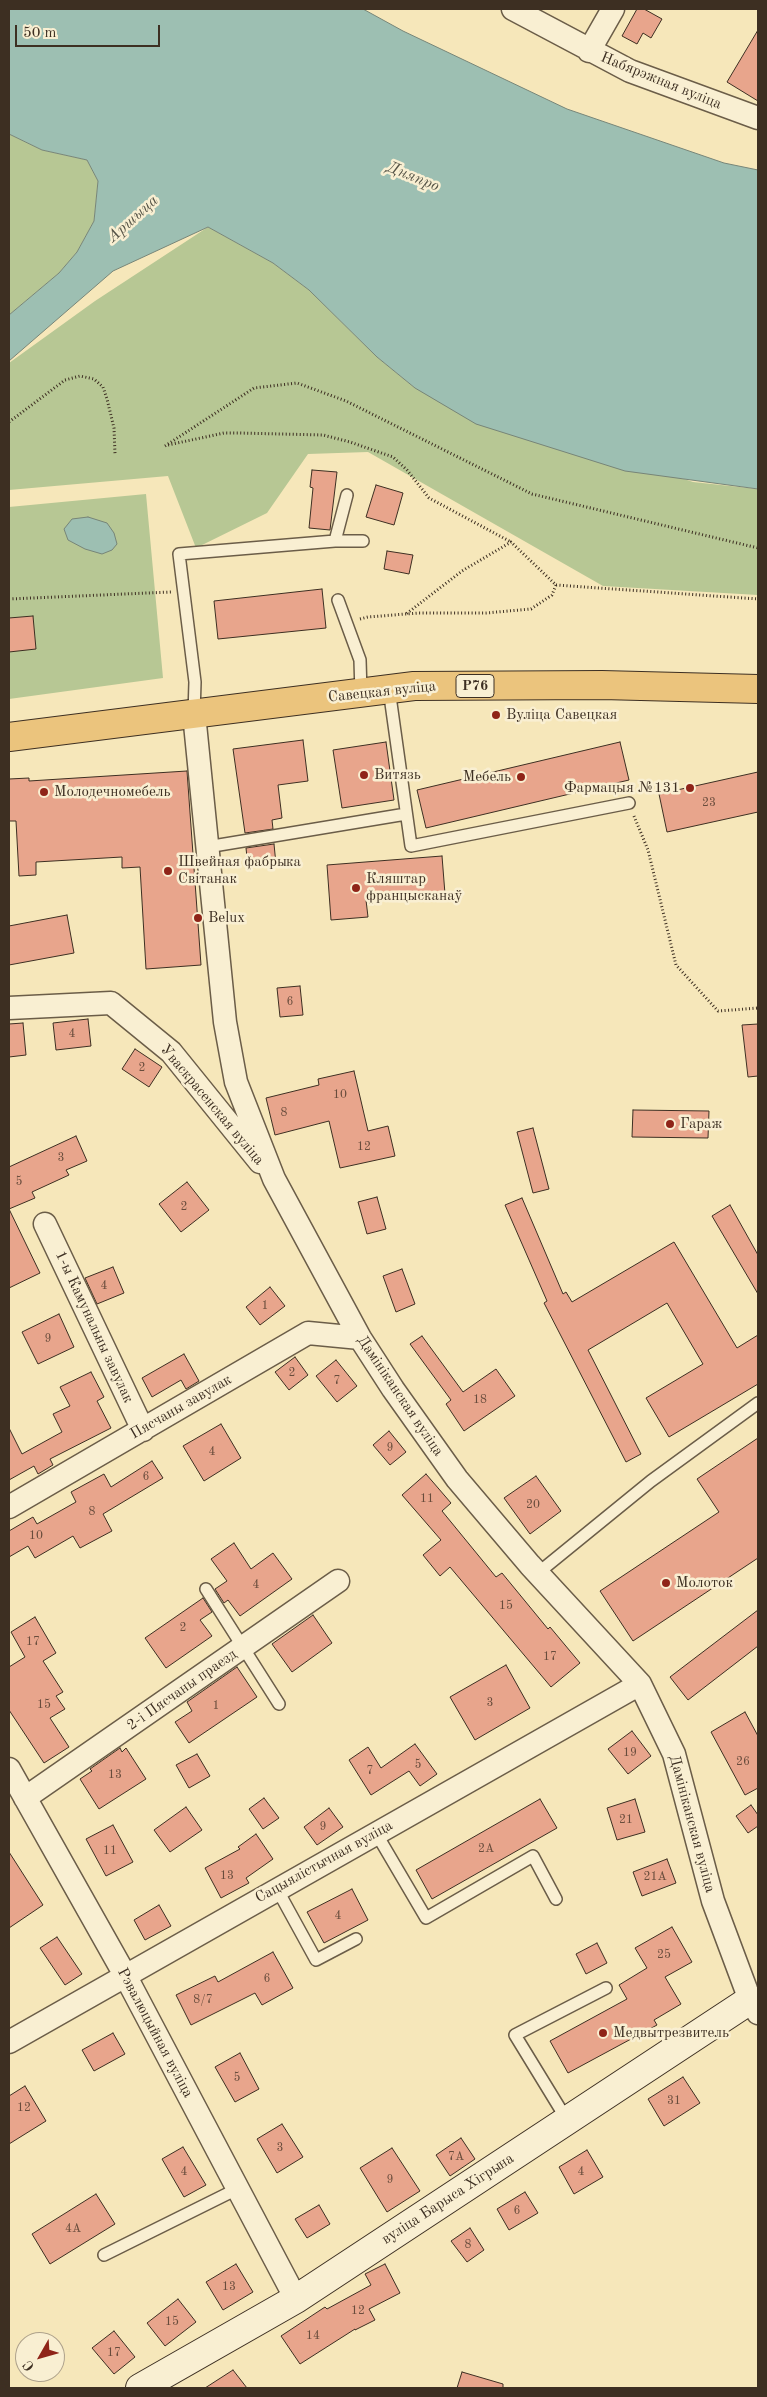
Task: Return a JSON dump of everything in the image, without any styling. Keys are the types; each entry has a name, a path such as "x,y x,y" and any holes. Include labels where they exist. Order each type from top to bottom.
{"main road":[{"name":"Савецкая вуліца","path":"9,737 414,686 602,685 758,689"}],"street":[{"name":"Набярэжная вуліца","path":"513,9 589,51 630,71 758,118"},
{"path":"589,51 613,9"},
{"name":"Дамініканская вуліца","path":"194,714 225,1022 236,1082 274,1179 360,1338 393,1389 458,1479 538,1574 640,1684 674,1754 713,1901 755,2003"},
{"name":"Уваскрасенская вуліца","path":"9,1008 111,1003 171,1052 274,1179"},
{"name":"1-ы Камунальны завулак","path":"45,1224 143,1430"},
{"name":"Пясчаны завулак","path":"9,1507 308,1333 360,1338"},
{"name":"2-і Пясчаны праезд","path":"25,1798 338,1581"},
{"name":"Сацыялістычная вуліца","path":"9,2042 640,1684"},
{"name":"Рэвалюцыйная вуліца","path":"9,1769 126,1975 236,2189 296,2299"},
{"name":"вуліца Барыса Хігрына","path":"140,2388 296,2299 568,2120 755,2003"}],"lane":[{"path":"335,541 347,495"},
{"path":"194,714 195,682 178,554 335,541 363,541"},
{"path":"338,600 360,660 361,693"},
{"path":"389,689 410,846 629,803"},
{"path":"207,847 406,814"},
{"path":"538,1574 651,1481 758,1403"},
{"path":"206,1589 279,1704"},
{"path":"376,1833 426,1918 533,1856 556,1899"},
{"path":"276,1889 316,1960 356,1939"},
{"path":"568,2120 514,2035 606,1988"},
{"path":"104,2255 236,2189"}],"path":[{"path":"9,422 65,380 80,376 94,379 103,387 107,399 114,428 115,454"},
{"path":"758,548 532,494 346,401 296,383 254,388 165,446 224,433 323,434 393,458 407,470 429,498 511,542 556,585 758,600"},
{"path":"406,614 462,571 511,542"},
{"path":"347,622 368,617 406,614 486,613 531,609 552,595 556,585"},
{"path":"9,600 184,592"},
{"path":"629,803 648,850 676,965 718,1011 758,1008"}],"green space":[{"path":"9,134 42,150 87,160 98,181 94,221 77,252 59,273 9,315"},
{"path":"208,227 273,263 309,290 377,357 415,388 693,482 758,489 758,595 603,586 368,452 308,454 267,513 196,548 168,476 9,490 9,363 95,301"},
{"path":"146,494 163,678 9,699 9,507"}],"water":[{"path":"9,9 363,9 403,31 567,109 724,163 758,170 758,489 625,471 476,424 415,388 377,357 309,290 273,263 208,227 113,271 9,361 9,315 59,273 77,252 94,221 98,181 87,160 42,150 9,134"},
{"path":"88,517 107,523 114,533 117,544 112,550 102,554 85,549 68,540 64,529 72,519"}],"building":[{"path":"637,9 644,9 662,19 651,38 643,33 637,44 622,36"},
{"path":"758,30 758,101 727,82"},
{"path":"312,470 337,472 330,530 309,528 313,488 310,487"},
{"path":"376,485 403,493 394,525 366,517"},
{"path":"387,551 413,555 409,574 384,569"},
{"path":"322,589 326,628 218,639 214,601"},
{"path":"33,616 36,649 9,652 9,618"},
{"path":"303,740 308,781 278,785 282,818 272,820 273,829 245,833 233,749"},
{"name":"Витязь","path":"386,742 394,800 342,808 333,750"},
{"path":"620,742 629,780 426,828 417,790"},
{"name":"Швейная фабрыка Світанак","path":"187,771 201,965 146,969 140,867 122,868 122,857 36,862 36,875 19,876 16,821 9,821 9,779 29,778 29,781"},
{"path":"758,772 758,812 667,832 659,794"},
{"path":"274,844 276,864 248,867 246,848"},
{"path":"442,856 445,894 366,900 368,917 331,920 327,865"},
{"path":"67,915 74,953 9,965 9,926"},
{"path":"300,986 303,1015 280,1017 277,988"},
{"path":"88,1019 91,1046 56,1050 53,1023"},
{"path":"23,1023 26,1055 9,1057 9,1024"},
{"path":"758,1024 758,1076 748,1077 742,1025"},
{"path":"135,1049 162,1067 149,1087 122,1069"},
{"path":"354,1071 368,1131 388,1126 395,1156 340,1168 329,1121 275,1135 266,1098 319,1085 318,1079"},
{"name":"Гараж","path":"633,1110 709,1111 708,1138 632,1137"},
{"path":"533,1128 549,1189 533,1193 517,1132"},
{"path":"76,1136 87,1161 66,1170 69,1175 32,1192 35,1198 9,1209 9,1167"},
{"path":"187,1182 209,1210 181,1232 159,1204"},
{"path":"377,1197 386,1229 367,1234 358,1202"},
{"path":"522,1198 563,1294 566,1292 572,1302 674,1242 737,1348 758,1335 758,1384 669,1437 646,1398 703,1364 667,1303 588,1350 641,1454 626,1462 544,1303 547,1301 505,1205"},
{"path":"730,1205 758,1255 758,1294 712,1216"},
{"path":"9,1209 40,1273 9,1288"},
{"path":"113,1267 124,1293 97,1304 85,1278"},
{"path":"402,1269 415,1304 396,1312 383,1276"},
{"path":"270,1287 285,1306 260,1325 246,1307"},
{"path":"59,1314 74,1347 38,1364 22,1332"},
{"path":"422,1336 463,1392 496,1369 515,1396 464,1431 446,1404 451,1400 410,1344"},
{"path":"184,1354 199,1381 186,1389 181,1380 152,1397 142,1378"},
{"path":"295,1357 308,1375 289,1390 275,1372"},
{"path":"336,1360 357,1386 337,1402 316,1376"},
{"path":"91,1372 104,1397 97,1401 111,1428 50,1459 53,1465 38,1474 34,1466 9,1480 9,1428 22,1454 62,1432 53,1414 70,1406 60,1387"},
{"path":"221,1424 241,1458 204,1481 183,1446"},
{"path":"389,1431 406,1452 390,1465 373,1445"},
{"path":"758,1438 758,1558 633,1641 600,1591 719,1512 697,1479"},
{"path":"152,1461 163,1478 103,1514 112,1531 80,1548 73,1536 35,1558 28,1546 9,1557 9,1531 33,1517 37,1524 76,1502 71,1492 104,1474 111,1487"},
{"path":"426,1474 451,1503 442,1511 496,1577 502,1573 548,1629 550,1627 580,1663 551,1687 450,1567 440,1576 423,1555 441,1540 402,1495"},
{"path":"536,1476 561,1511 530,1534 504,1498"},
{"path":"234,1543 251,1569 273,1553 292,1579 240,1616 228,1600 224,1603 215,1589 227,1581 211,1559"},
{"path":"203,1598 212,1612 200,1620 212,1636 166,1668 145,1638"},
{"path":"758,1610 758,1646 688,1700 670,1677"},
{"path":"313,1615 332,1643 292,1672 272,1644"},
{"path":"35,1617 56,1653 43,1661 63,1692 56,1696 65,1709 50,1718 69,1747 44,1763 9,1710 9,1667 25,1657 11,1632"},
{"path":"506,1665 530,1708 475,1740 450,1697"},
{"path":"237,1667 257,1697 189,1743 175,1722 192,1711 187,1702"},
{"path":"745,1712 758,1736 758,1788 745,1795 711,1732"},
{"path":"632,1731 651,1756 628,1774 608,1749"},
{"path":"415,1744 437,1774 420,1786 409,1771 371,1795 349,1760 368,1747 381,1768"},
{"path":"120,1748 122,1752 126,1748 146,1779 99,1809 80,1779 92,1771 90,1769"},
{"path":"197,1754 210,1776 189,1788 176,1765"},
{"path":"264,1798 279,1818 263,1829 249,1809"},
{"path":"540,1799 557,1828 432,1899 416,1870"},
{"path":"635,1799 645,1832 617,1840 607,1808"},
{"path":"751,1805 758,1815 758,1826 748,1833 736,1816"},
{"path":"186,1807 202,1830 170,1852 154,1830"},
{"path":"329,1808 343,1827 317,1845 304,1827"},
{"path":"113,1825 133,1862 106,1876 86,1839"},
{"path":"256,1834 273,1859 246,1878 249,1883 221,1898 205,1868 240,1849 238,1847"},
{"path":"9,1852 43,1905 9,1928"},
{"path":"667,1859 676,1883 642,1896 633,1872"},
{"path":"352,1889 368,1920 324,1943 307,1912"},
{"path":"159,1905 171,1926 145,1940 134,1920"},
{"path":"672,1927 692,1962 665,1977 681,2004 654,2020 657,2025 568,2073 550,2041 627,1999 619,1985 647,1968 635,1948"},
{"path":"57,1937 82,1974 65,1985 40,1948"},
{"path":"597,1943 607,1963 586,1974 576,1954"},
{"path":"273,1952 293,1988 262,2005 255,1993 191,2025 176,1995 215,1976 218,1982"},
{"path":"113,2033 125,2054 94,2071 82,2050"},
{"path":"240,2053 259,2089 235,2102 215,2067"},
{"path":"683,2077 700,2103 664,2126 648,2099"},
{"path":"25,2086 46,2121 9,2144 9,2096"},
{"path":"282,2124 303,2157 277,2173 257,2139"},
{"path":"461,2138 475,2159 450,2176 436,2155"},
{"path":"183,2147 206,2185 184,2197 162,2159"},
{"path":"392,2148 420,2191 387,2212 360,2168"},
{"path":"587,2150 603,2177 574,2194 559,2167"},
{"path":"525,2192 538,2213 509,2230 497,2209"},
{"path":"96,2194 115,2224 50,2264 32,2234"},
{"path":"319,2205 330,2224 307,2238 295,2219"},
{"path":"470,2228 484,2250 467,2262 451,2241"},
{"path":"236,2264 253,2292 223,2310 206,2282"},
{"path":"385,2264 400,2293 369,2309 375,2320 355,2329 300,2364 281,2336 325,2307 327,2309 371,2285 365,2274"},
{"path":"178,2299 196,2322 165,2346 147,2323"},
{"path":"114,2331 135,2357 114,2374 92,2348"},
{"path":"233,2370 247,2388 205,2388"},
{"path":"462,2372 503,2384 503,2388 457,2388"}],"place":[{"name":"Вуліца Савецкая","path":"496,715"},
{"name":"Витязь","path":"364,775"},
{"name":"Мебель","path":"521,777"},
{"name":"Фармацыя №131","path":"690,788"},
{"name":"Молодечномебель","path":"44,792"},
{"name":"Швейная фабрыка Світанак","path":"168,871"},
{"name":"Кляштар францысканаў","path":"356,888"},
{"name":"Belux","path":"198,918"},
{"name":"Гараж","path":"670,1124"},
{"name":"Молоток","path":"666,1583"},
{"name":"Медвытрезвитель","path":"603,2033"}],"water label":[{"name":"Дняпро","path":"413,177"},
{"name":"Аршыца","path":"133,219"}]}
